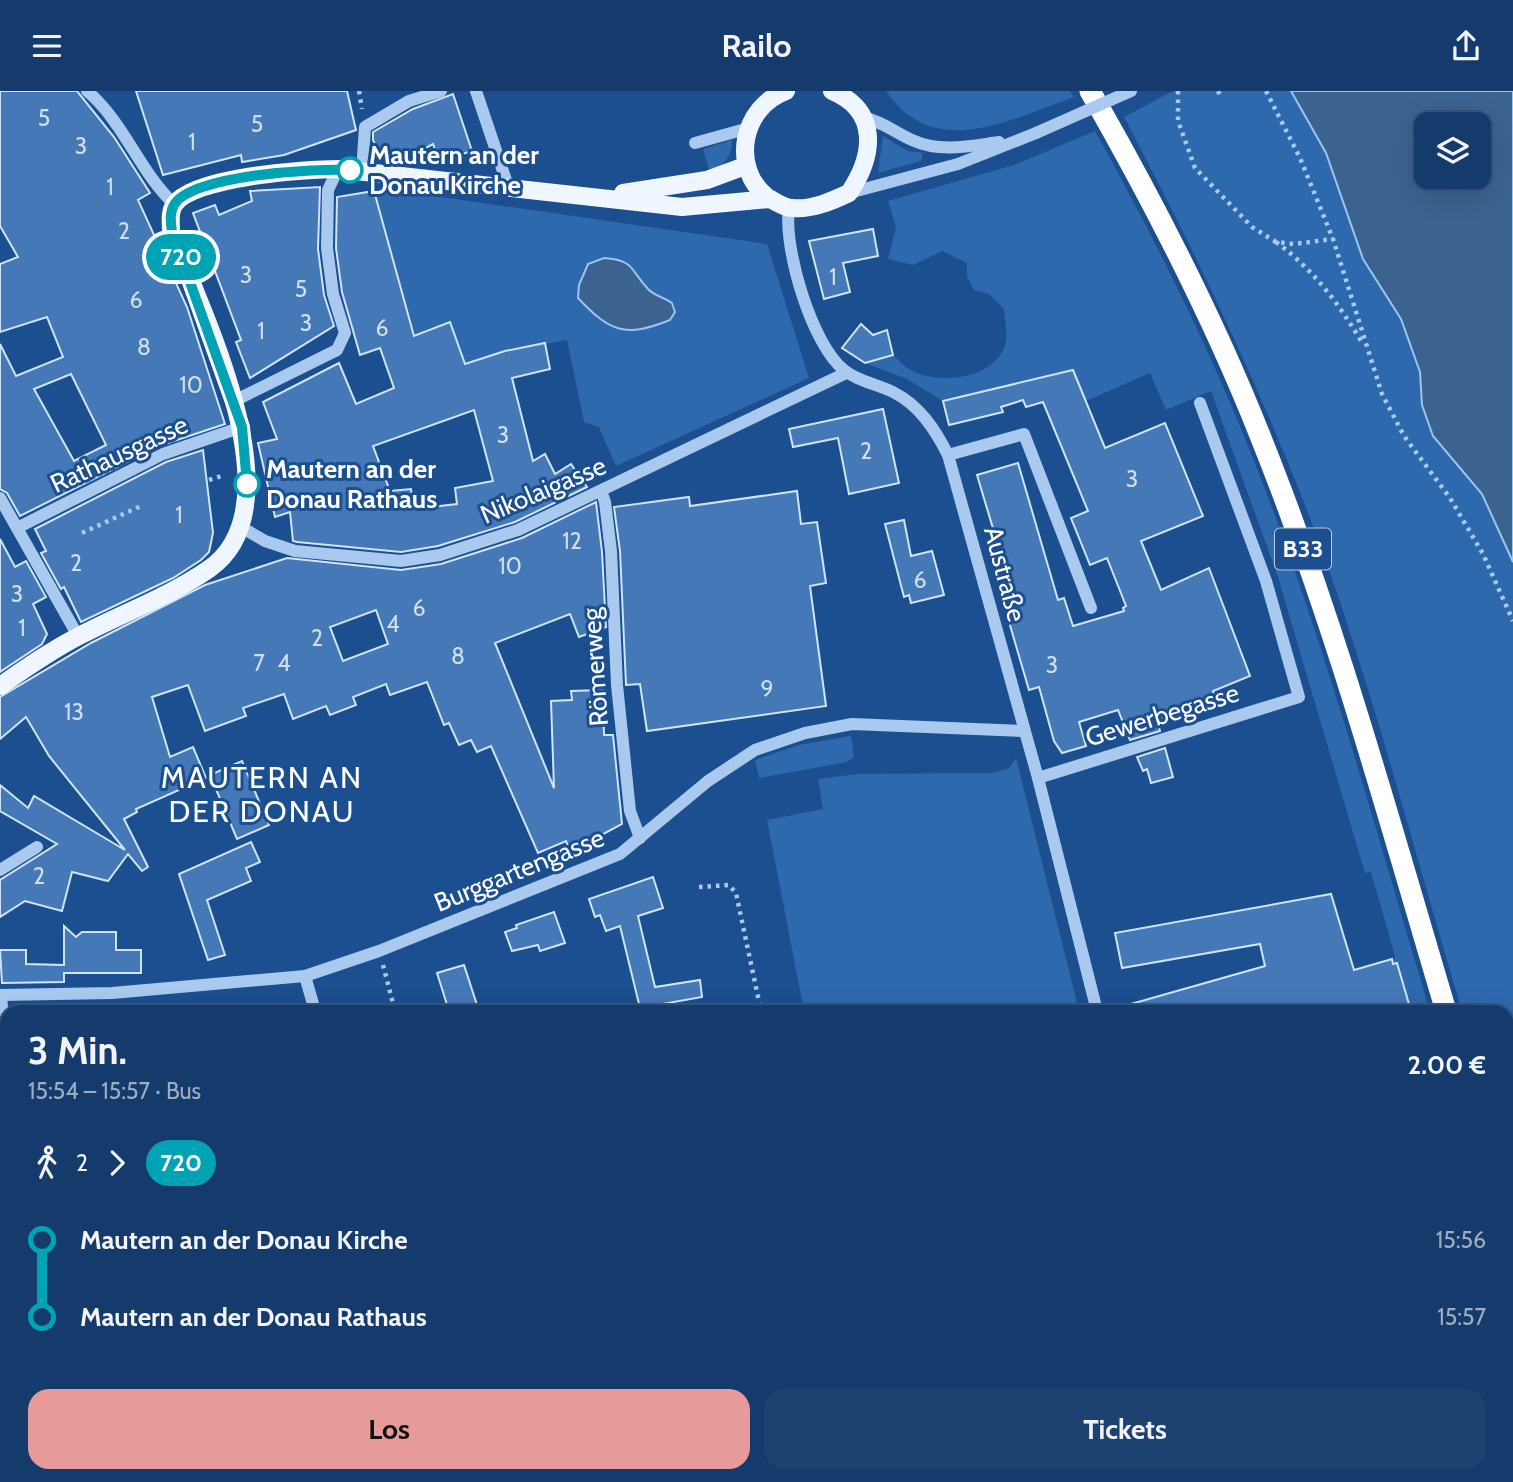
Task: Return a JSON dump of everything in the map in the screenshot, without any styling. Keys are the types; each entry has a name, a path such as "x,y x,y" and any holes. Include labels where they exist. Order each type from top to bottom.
{"highway":[{"name":"B33","path":"1090,91 1156,211 1258,431 1306,557 1343,669 1444,1005"}],"main road":[{"path":"786,91 764,104 749,128 745,166 755,186 770,199 789,208 810,207 849,193 869,157 868,134 858,104 832,91"},
{"path":"599,196 707,180 745,166"},
{"path":"0,686 78,636 210,568 232,548 241,527 247,487 242,427 172,232 170,215 174,204 184,195 238,178 308,169 338,169 682,207 770,199"}],"street":[{"path":"87,91 107,108 160,191 174,204"},
{"path":"362,171 365,127 410,101 441,91"},
{"path":"476,91 508,186"},
{"path":"849,193 958,164 1131,91"},
{"path":"858,104 880,121 913,140 934,147 956,148 1021,139"},
{"path":"695,143 749,128"},
{"path":"234,401 337,350 342,343 345,333 333,294 327,248 328,191 338,169"},
{"name":"Austraße","path":"789,208 788,239 818,338 830,358 846,373 894,392 918,409 948,454 1038,778 1095,1005"},
{"name":"Nikolaigasse","path":"241,527 265,541 295,551 401,561 440,555 517,530 846,373"},
{"name":"Gewerbegasse","path":"1038,778 1299,697 1266,581 1200,403"},
{"name":"Rathausgasse","path":"17,529 163,454 242,427"},
{"path":"948,454 1024,435 1091,608"},
{"name":"Römerweg","path":"601,491 605,502 611,551 617,685 630,811 640,838"},
{"path":"0,498 78,636"},
{"name":"Burggartengasse","path":"1,995 112,993 305,976 379,951 620,854 708,781 755,750 805,733 852,724 1024,731"},
{"path":"0,870 37,847"},
{"path":"305,976 313,1005"}],"path":[{"path":"1178,91 1178,121 1195,168 1252,227 1276,242 1301,263 1338,302 1367,349"},
{"path":"1266,91 1300,158 1333,239 1382,394 1404,436 1457,509 1483,554 1513,621"},
{"path":"1276,242 1312,244 1333,239"},
{"path":"82,533 143,505"},
{"path":"699,887 729,885 736,893 760,1005"},
{"path":"382,961 393,1005"}],"shaded area":[{"path":"886,91 1070,91 1074,97 999,123 974,129 950,130 927,125 905,113"},
{"path":"1173,91 1291,91 1326,153 1363,259 1401,319 1420,372 1422,405 1433,436 1482,494 1513,562 1513,1005 1460,1005 1378,722 1342,607 1301,494 1230,330 1124,117"},
{"path":"1291,91 1513,91 1513,562 1482,494 1433,436 1422,405 1420,372 1401,319 1363,259 1326,153"},
{"path":"1095,131 1155,243 1228,397 1297,577 1344,721 1428,1005 1409,1005 1397,963 1393,964 1395,956 1371,872 1365,873 1278,577 1211,391 1166,410 1150,373 1086,401 1072,370 943,401 907,379 865,363 893,355 907,368 921,374 950,378 979,372 991,365 1000,355 1007,334 1004,309 989,294 974,290 967,277 967,263 942,251 913,265 888,259 896,227 888,201 1014,165"},
{"path":"883,136 908,151 923,153 921,161 878,173"},
{"path":"732,140 731,151 726,160 710,173 703,149"},
{"path":"386,189 767,244 809,378 616,466 599,427 584,422 567,340 505,351 461,365 445,358 461,351 450,322 414,336 374,191"},
{"path":"604,258 627,264 650,291 672,303 675,312 670,320 641,329 619,329 609,325 589,309 578,298 579,285 588,264"},
{"path":"851,736 854,757 847,762 759,778 755,760 799,745"},
{"path":"1016,758 1078,1005 803,1005 767,820 823,809 818,779 857,774 992,773 1009,768"}],"building":[{"path":"0,91 77,91 114,137 150,193 138,200 187,307 225,424 159,446 20,516 7,493 0,489 0,344 16,376 63,357 47,317 0,332 0,264 18,257 0,226","holes":["71,374 106,445 74,461 34,389"]},
{"path":"136,91 347,91 356,130 284,155 242,162 241,155 163,175"},
{"path":"453,94 472,151 439,161 433,144 402,161 381,157 373,140 373,132 413,109"},
{"path":"320,187 318,249 324,295 334,326 250,378 236,342 241,340 193,213 215,205 219,215 252,201 250,191"},
{"path":"374,191 414,336 450,322 465,364 505,351 545,343 550,369 512,378 533,461 545,454 555,474 571,464 587,487 515,522 438,546 401,552 293,541 290,512 275,517 258,443 277,439 263,402 339,363 356,404 394,388 380,348 360,355 342,292 336,248 337,197","holes":["474,410 493,481 455,488 457,504 414,509 411,489 390,491 373,446"]},
{"path":"873,229 878,256 843,263 850,292 824,299 809,241"},
{"path":"861,324 873,335 887,330 893,355 865,363 842,348"},
{"path":"1073,370 1105,448 1165,423 1203,516 1141,541 1161,590 1209,568 1250,676 1213,691 1216,701 1158,724 1160,731 1130,740 1118,710 1079,722 1086,746 1062,753 1054,741 1039,687 1029,690 1007,615 1018,612 977,475 1018,463 1058,600 1064,598 1073,626 1124,611 1126,606 1107,558 1090,565 1071,518 1088,511 1043,402 1026,407 1023,400 1001,407 1003,412 949,425 943,401"},
{"path":"883,409 899,483 849,494 838,438 793,447 789,429"},
{"path":"203,450 213,533 209,552 173,578 81,622 64,587 61,589 41,553 46,551 35,529 166,462"},
{"path":"797,491 801,524 817,522 826,583 810,586 826,706 647,731 640,684 626,685 620,551 614,507 689,497 690,506"},
{"path":"596,502 606,627 579,637 570,614 495,643 554,788 551,701 572,700 571,691 603,690 604,735 613,735 622,824 570,852 566,841 538,853 491,746 477,752 471,740 459,745 449,723 444,725 427,682 390,695 386,684 353,697 356,705 330,715 326,706 293,719 284,694 243,708 246,716 205,731 188,685 152,697 170,757 193,747 206,778 136,809 137,812 124,819 148,867 142,871 128,854 108,881 72,872 62,911 25,901 0,917 0,880 57,844 0,811 0,785 28,808 34,796 125,850 49,756 26,717 0,739 0,697 91,643 205,585 287,558 401,570 441,564 522,538","holes":["376,610 388,644 343,661 330,627"]},
{"path":"904,520 911,556 932,551 944,595 911,603 909,595 904,597 885,524"},
{"path":"0,539 15,567 26,561 46,597 33,604 47,634 42,644 0,672"},
{"path":"1165,748 1173,777 1151,783 1147,769 1143,771 1137,757"},
{"path":"242,761 269,825 237,839 210,775"},
{"path":"251,842 260,862 246,868 251,881 207,900 225,955 208,960 179,874"},
{"path":"653,877 663,908 638,916 655,987 700,980 702,997 657,1005 639,1005 620,926 606,931 600,915 595,917 589,899"},
{"path":"1331,894 1354,970 1392,959 1393,964 1397,963 1409,1005 1128,1005 1265,966 1260,944 1122,968 1115,933"},
{"path":"554,912 565,943 540,951 538,945 512,951 505,932 517,928 516,925"},
{"path":"64,926 76,937 82,932 116,932 116,950 141,950 141,973 64,973 64,982 2,983 0,950 26,950 26,964 64,965"},
{"path":"464,965 477,1005 447,1005 437,973"}],"bus line":[{"name":"720","path":"247,484 242,427 172,232 170,215 174,204 184,195 238,178 308,169 350,170"}],"place":[{"name":"Mautern an der Donau Kirche","path":"350,170"},
{"name":"Mautern an der Donau Rathaus","path":"247,484"}],"district":[{"name":"MAUTERN AN DER DONAU","path":"262,796"}]}
